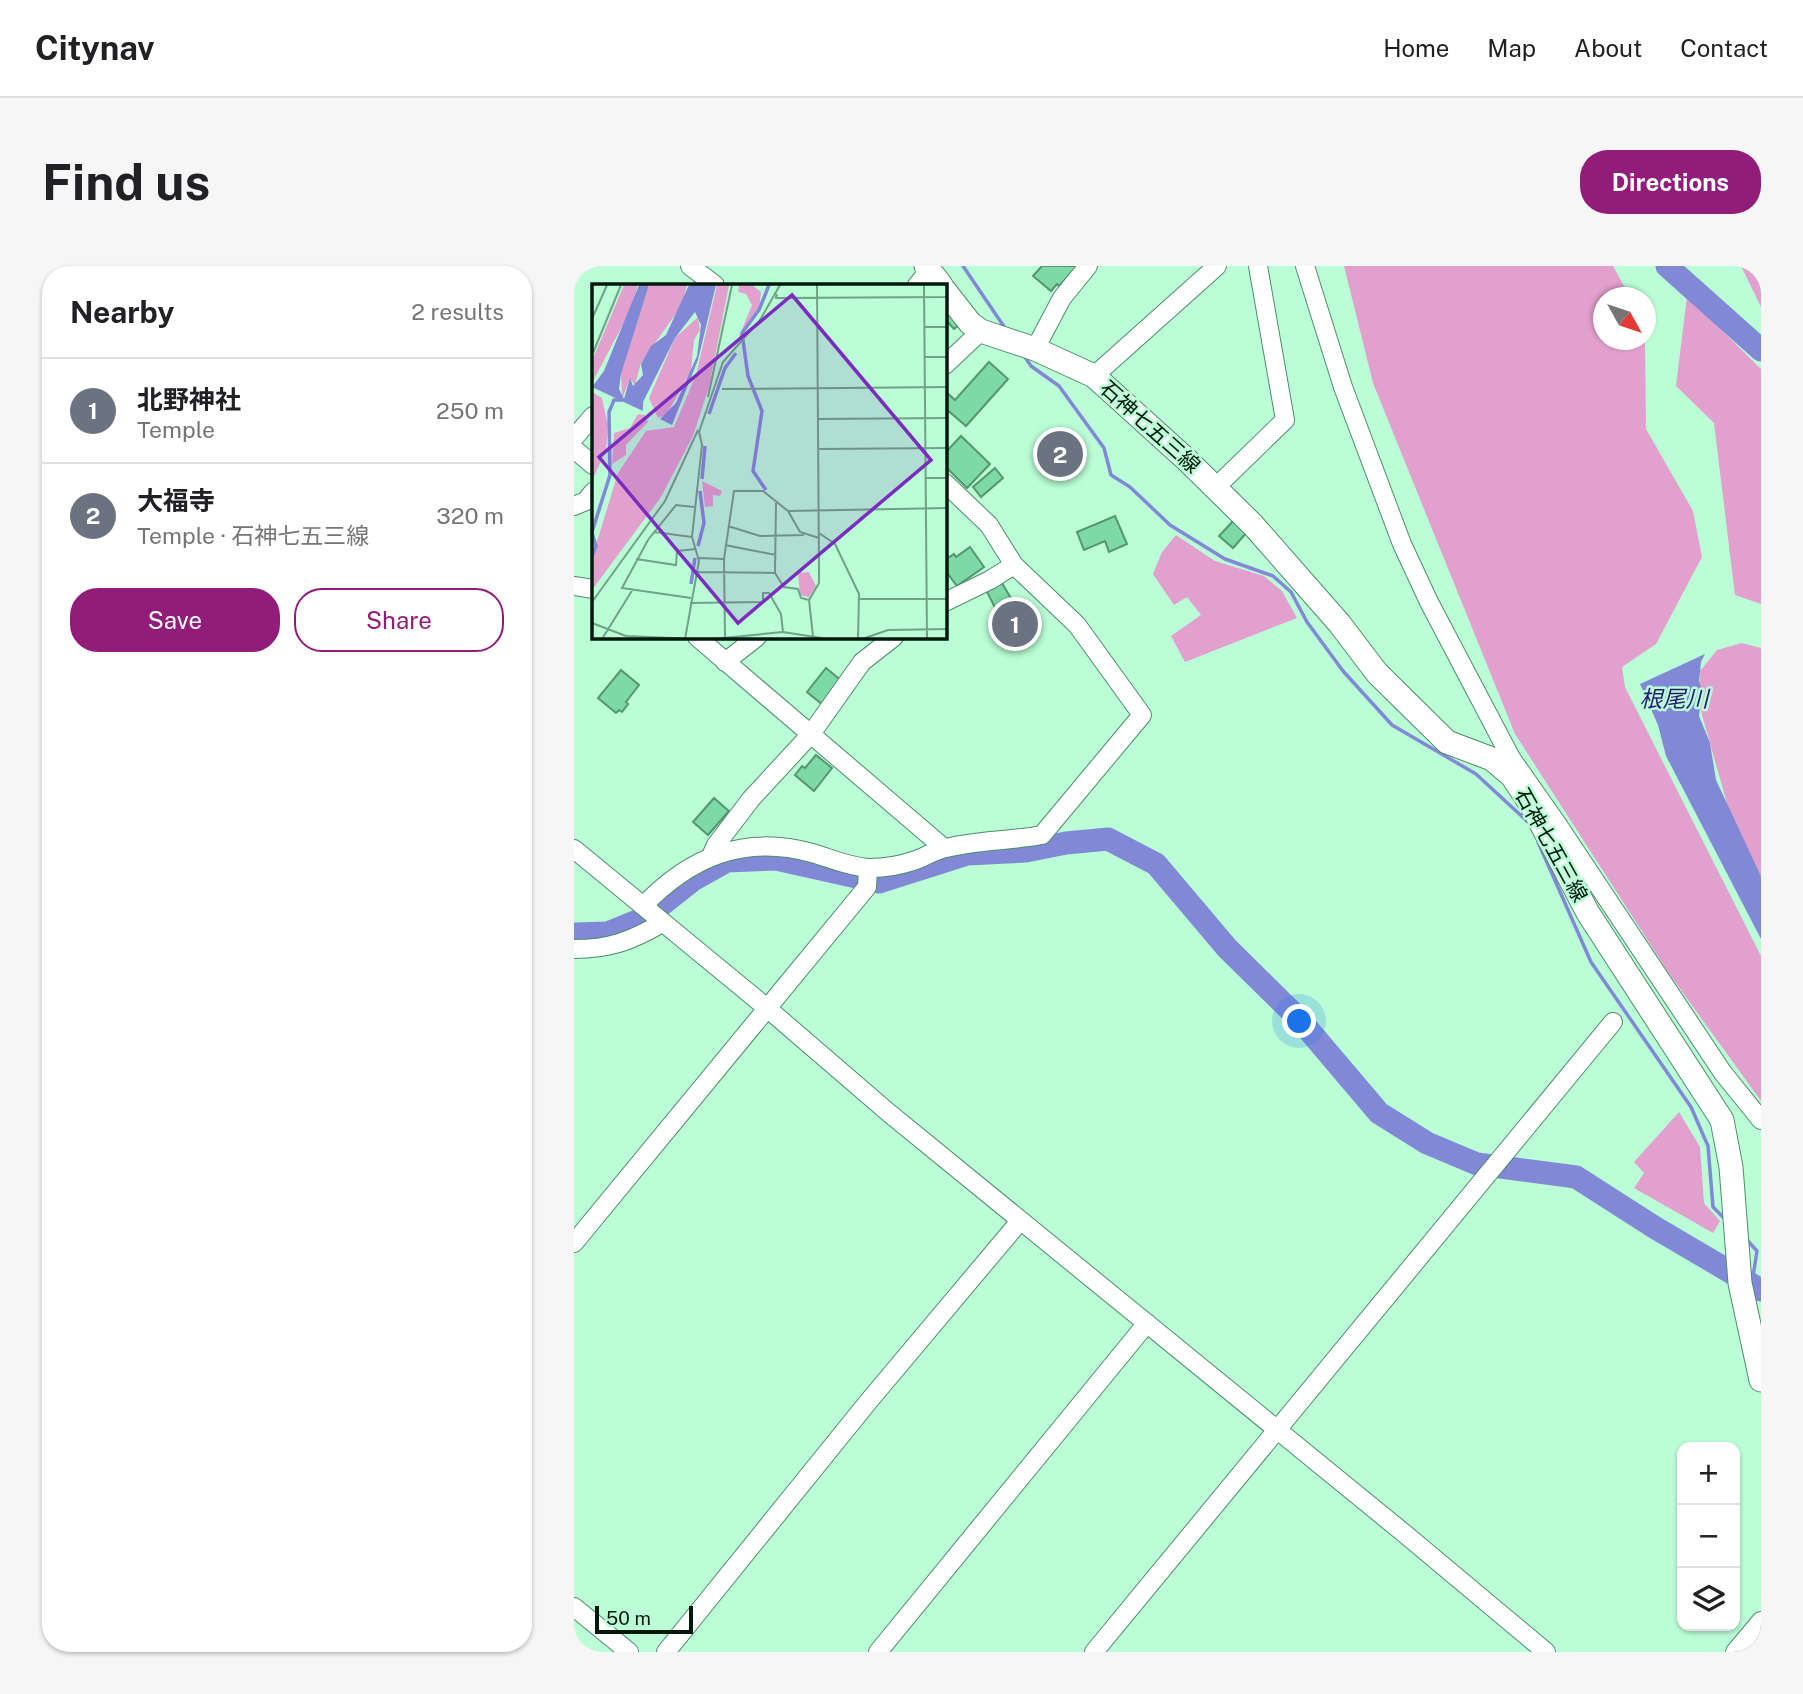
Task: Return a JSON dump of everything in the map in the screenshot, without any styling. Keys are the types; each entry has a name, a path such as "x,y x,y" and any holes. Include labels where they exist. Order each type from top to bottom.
{"main road":[{"name":"石神七五三線","path":"947,294 970,323 981,331 1035,349 1094,376 1253,524 1339,623 1377,673 1447,742 1492,759 1512,776 1533,808 1588,913 1722,1120 1731,1167 1740,1283 1761,1380"}],"street":[{"path":"690,266 709,279"},
{"path":"1035,349 1062,298 1088,266"},
{"path":"1094,376 1217,266"},
{"path":"1216,487 1285,420 1258,266"},
{"path":"1305,266 1343,387 1402,544 1429,602 1511,758 1723,1073 1761,1120"},
{"path":"947,363 981,331"},
{"path":"574,439 592,417"},
{"path":"574,449 592,464"},
{"path":"574,1243 766,1007 867,875 944,848 1042,835 1142,715 1077,625 1014,565 989,525 947,486"},
{"path":"574,506 592,493"},
{"path":"947,601 1014,565"},
{"path":"574,586 592,589"},
{"path":"699,639 944,848"},
{"path":"725,662 754,639"},
{"path":"711,856 751,799 811,734 862,662 891,639"},
{"path":"643,906 684,870 711,856 738,848 772,845 810,852 847,864 867,875"},
{"path":"574,849 1020,1221 1546,1652"},
{"path":"574,949 600,949 633,940 662,923"},
{"path":"1094,1652 1613,1022"},
{"path":"666,1652 868,1402 1020,1221"},
{"path":"878,1652 1147,1323"},
{"path":"574,1607 629,1652"},
{"path":"1735,1652 1761,1621"}],"shaded area":[{"path":"1344,266 1613,266 1625,287 1593,287 1593,350 1645,350 1646,429 1693,511 1702,557 1656,644 1622,667 1625,687 1761,956 1761,1101 1670,975 1515,734 1373,383"},
{"path":"1741,266 1761,266 1761,307"},
{"path":"1687,296 1761,369 1761,604 1735,595 1714,423 1676,386"},
{"path":"1176,535 1215,561 1264,576 1282,591 1297,618 1185,662 1171,636 1201,615 1187,597 1174,605 1153,574 1162,552"},
{"path":"1742,643 1761,648 1761,876 1728,807 1699,704 1700,671 1717,650"},
{"path":"1679,1112 1700,1147 1704,1203 1720,1221 1713,1233 1634,1188 1644,1173 1634,1162"}],"water":[{"name":"根尾川","path":"1705,654 1701,662 1699,681 1702,690 1699,716 1710,743 1716,780 1761,876 1761,939 1666,756 1658,725 1640,684"}],"building":[{"path":"1042,266 1078,266 1051,291 1033,276"},
{"path":"947,301 964,321 954,329 947,321"},
{"path":"989,362 1008,379 966,426 947,410 947,393 955,400"},
{"path":"1068,434 1080,449 1053,470 1041,458 1053,449 1051,447 1056,443 1054,441"},
{"path":"961,436 990,464 967,488 947,468 947,451"},
{"path":"995,468 1003,478 981,497 973,487"},
{"path":"1115,516 1127,544 1109,552 1105,541 1084,550 1077,532"},
{"path":"1235,519 1248,531 1233,548 1219,536"},
{"path":"970,547 984,567 957,586 947,573 947,559 954,554 956,557"},
{"path":"999,578 1035,639 1016,649 984,586"},
{"path":"826,668 843,682 823,705 807,692"},
{"path":"621,670 639,685 622,712 619,710 616,713 598,698"},
{"path":"816,755 832,768 814,791 795,775"},
{"path":"714,798 729,811 708,835 693,822"}],"waterway":[{"path":"963,266 1007,331"},
{"name":"根尾川","path":"1667,266 1761,350"},
{"path":"1023,354 1031,366 1059,386 1104,448 1111,475 1130,487 1170,525 1225,559 1273,576 1291,592 1307,622 1343,671 1392,725 1476,774 1528,822"},
{"path":"574,934 608,933 645,918 693,880 727,861 776,859 879,882 967,854 1026,851 1066,843 1108,839 1156,864 1227,948 1301,1021 1379,1113 1427,1143 1477,1164 1576,1177 1761,1290"},
{"path":"1538,842 1591,962 1691,1107 1708,1146 1713,1207 1726,1220"},
{"path":"1747,1240 1757,1251 1752,1283"}],"place":[{"name":"大福寺","path":"1060,454"},
{"name":"北野神社","path":"1015,624"}]}
